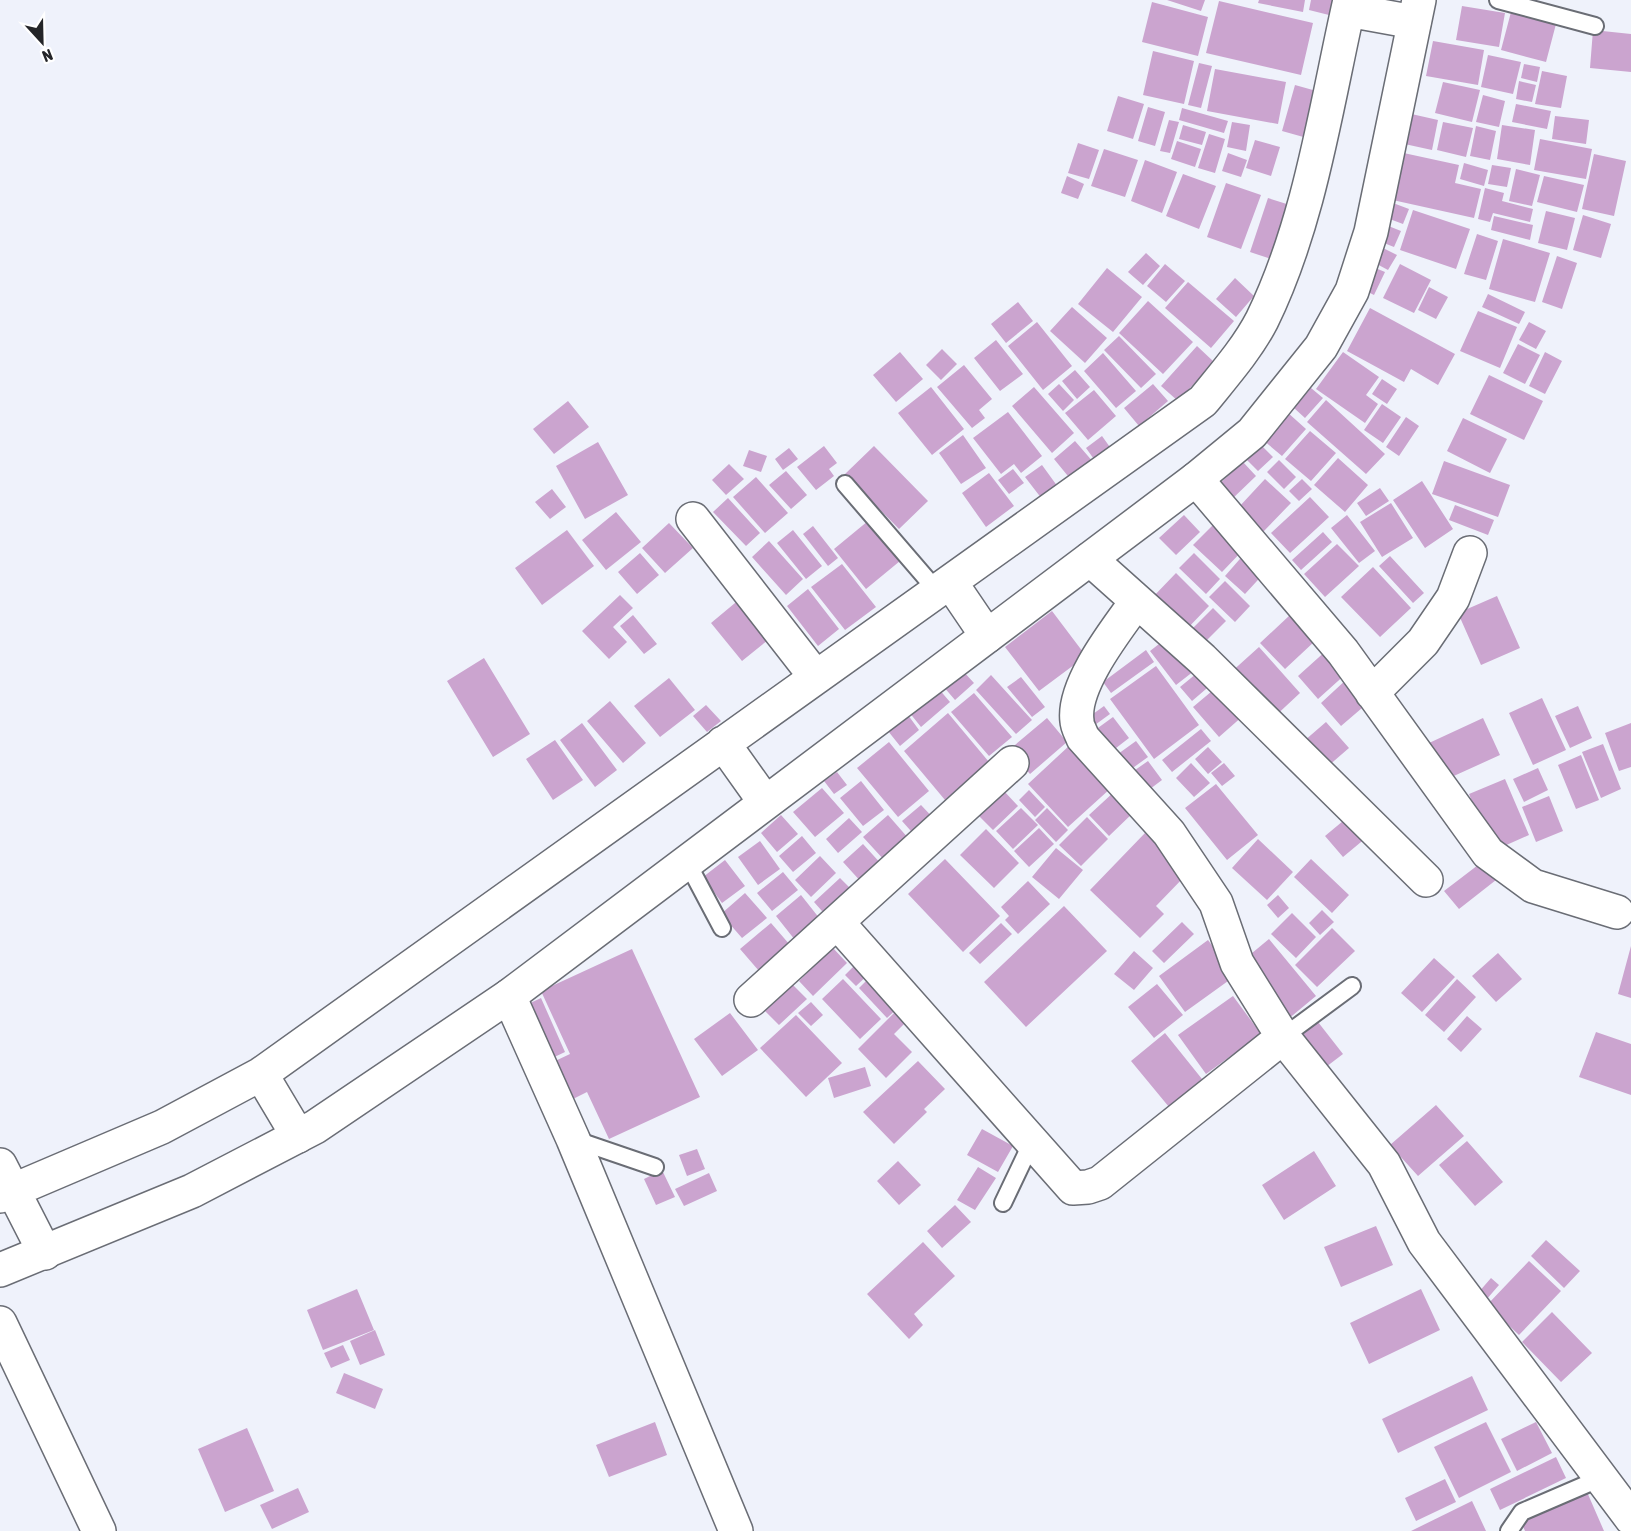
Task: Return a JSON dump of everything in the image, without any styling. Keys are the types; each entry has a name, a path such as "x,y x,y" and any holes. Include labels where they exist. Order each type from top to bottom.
{"street":[{"path":"41,1245 8,1187 162,1127 279,1103 509,996 687,862 742,769 815,676 961,603 1090,559 1196,479 1252,433 1321,347 1352,291 1371,232 1380,10"},
{"path":"0,1270 41,1245 192,1191 279,1103 742,769 961,603 1203,401 1234,363 1261,321 1296,238 1380,10"},
{"path":"1196,479 1343,652 1488,853 1533,886 1617,912"},
{"path":"693,519 815,676"},
{"path":"1372,693 1423,642 1454,598 1470,553"},
{"path":"1090,559 1202,659 1426,880"},
{"path":"1137,601 1095,660 1079,704 1077,720 1083,738 1169,833 1216,903 1237,963 1283,1037 1384,1164 1424,1242 1631,1518"},
{"path":"751,1000 1011,763"},
{"path":"837,922 1074,1188 1100,1183 1283,1037"},
{"path":"509,996 573,1138 736,1531"},
{"path":"0,1323 99,1531"}],"lane":[{"path":"1498,0 1595,26"},
{"path":"845,484 961,603"},
{"path":"687,862 722,928"},
{"path":"1283,1037 1352,986"},
{"path":"573,1138 655,1167"},
{"path":"1003,1203 1032,1142"},
{"path":"1509,1531 1522,1512 1601,1478"}],"building":[{"path":"1167,0 1205,0 1201,11"},
{"path":"1259,0 1305,0 1303,12 1258,3"},
{"path":"1311,0 1336,0 1333,16 1309,10"},
{"path":"1219,1 1313,23 1301,75 1206,53"},
{"path":"1152,2 1208,17 1198,56 1142,42"},
{"path":"1462,6 1505,13 1499,47 1456,40"},
{"path":"1511,12 1556,24 1546,62 1501,50"},
{"path":"1593,30 1631,34 1631,72 1590,68"},
{"path":"1433,41 1484,50 1478,85 1426,76"},
{"path":"1153,51 1194,61 1184,104 1143,95"},
{"path":"1488,55 1521,62 1513,94 1481,87"},
{"path":"1199,63 1212,66 1201,108 1188,105"},
{"path":"1524,64 1540,67 1537,82 1521,78"},
{"path":"1215,69 1286,82 1278,124 1207,111"},
{"path":"1542,71 1567,76 1561,108 1535,104"},
{"path":"1519,81 1536,85 1532,102 1516,99"},
{"path":"1443,82 1480,90 1472,122 1435,113"},
{"path":"1295,85 1320,92 1307,138 1282,131"},
{"path":"1483,95 1505,101 1499,127 1476,122"},
{"path":"1118,96 1144,104 1133,139 1107,131"},
{"path":"1516,104 1551,111 1547,129 1512,122"},
{"path":"1148,107 1165,112 1155,146 1138,141"},
{"path":"1182,108 1228,121 1224,133 1179,120"},
{"path":"1407,113 1438,120 1432,150 1400,143"},
{"path":"1555,116 1589,120 1586,144 1552,139"},
{"path":"1169,120 1179,122 1170,153 1160,151"},
{"path":"1232,122 1250,125 1246,151 1227,147"},
{"path":"1443,122 1473,128 1466,157 1437,150"},
{"path":"1183,125 1206,132 1202,145 1179,139"},
{"path":"1502,125 1535,130 1530,165 1497,159"},
{"path":"1476,126 1496,131 1490,160 1470,156"},
{"path":"1209,134 1225,139 1215,173 1198,168"},
{"path":"1540,139 1592,149 1586,179 1534,170"},
{"path":"1255,140 1280,147 1271,176 1246,168"},
{"path":"1177,141 1201,149 1195,167 1171,159"},
{"path":"1078,143 1099,150 1089,179 1068,173"},
{"path":"1104,149 1138,160 1125,197 1091,186"},
{"path":"1399,152 1459,165 1455,183 1481,189 1474,218 1388,199"},
{"path":"1228,153 1247,160 1241,177 1222,171"},
{"path":"1594,154 1626,161 1614,216 1582,209"},
{"path":"1145,160 1177,172 1162,213 1131,201"},
{"path":"1464,163 1488,170 1484,186 1460,179"},
{"path":"1492,165 1511,168 1507,187 1488,184"},
{"path":"1516,169 1540,175 1532,206 1509,201"},
{"path":"1183,174 1216,186 1199,229 1166,216"},
{"path":"1067,176 1084,184 1078,199 1061,193"},
{"path":"1544,176 1584,185 1577,212 1537,202"},
{"path":"1226,183 1261,195 1241,249 1207,237"},
{"path":"1485,188 1504,193 1502,201 1533,209 1530,222 1493,213 1490,222 1478,219"},
{"path":"1268,198 1293,206 1274,260 1250,252"},
{"path":"1393,203 1409,209 1403,224 1387,218"},
{"path":"1413,210 1470,229 1456,269 1400,250"},
{"path":"1546,211 1575,218 1567,250 1538,243"},
{"path":"1583,215 1611,224 1601,258 1573,250"},
{"path":"1494,216 1533,225 1530,240 1491,230"},
{"path":"1386,225 1401,231 1394,247 1379,241"},
{"path":"1477,234 1498,241 1486,280 1464,274"},
{"path":"1503,239 1550,253 1535,302 1489,289"},
{"path":"1381,247 1397,255 1388,270 1373,262"},
{"path":"1146,253 1160,266 1143,285 1128,272"},
{"path":"1557,256 1577,263 1562,309 1542,302"},
{"path":"1165,264 1185,281 1166,302 1147,286"},
{"path":"1400,264 1431,280 1414,313 1383,298"},
{"path":"1373,267 1385,272 1374,295 1362,289"},
{"path":"1107,268 1142,297 1113,332 1078,304"},
{"path":"1235,278 1254,296 1236,317 1216,299"},
{"path":"1188,282 1234,321 1211,348 1165,308"},
{"path":"1429,287 1448,297 1436,319 1418,310"},
{"path":"1488,294 1525,312 1519,324 1482,307"},
{"path":"1148,301 1193,342 1163,374 1119,333"},
{"path":"1018,302 1033,321 1006,343 991,324"},
{"path":"1072,307 1107,338 1085,363 1050,331"},
{"path":"1370,308 1455,354 1438,385 1411,369 1404,382 1347,351"},
{"path":"1478,311 1517,327 1500,368 1460,351"},
{"path":"1037,322 1072,366 1043,390 1008,346"},
{"path":"1529,322 1546,331 1536,349 1519,340"},
{"path":"1119,336 1156,374 1141,388 1104,350"},
{"path":"996,340 1023,374 1000,391 974,358"},
{"path":"1518,344 1540,355 1525,384 1503,373"},
{"path":"1197,346 1214,362 1178,401 1161,386"},
{"path":"942,349 957,364 941,380 926,365"},
{"path":"900,352 923,379 896,402 873,375"},
{"path":"1343,352 1379,377 1366,395 1378,404 1365,423 1316,389"},
{"path":"1545,352 1562,361 1545,394 1529,386"},
{"path":"1103,353 1136,391 1116,408 1084,371"},
{"path":"964,365 992,399 979,410 985,418 972,428 937,387"},
{"path":"1075,370 1090,387 1077,399 1062,381"},
{"path":"1489,375 1543,401 1524,440 1470,414"},
{"path":"1382,379 1397,389 1387,404 1372,394"},
{"path":"1059,384 1074,400 1063,411 1048,394"},
{"path":"1153,384 1168,401 1139,426 1124,408"},
{"path":"931,387 964,429 932,455 898,413"},
{"path":"1034,387 1074,433 1052,453 1012,406"},
{"path":"1311,388 1323,398 1305,418 1294,408"},
{"path":"1094,390 1116,416 1088,440 1065,413"},
{"path":"1326,400 1385,454 1366,474 1307,422"},
{"path":"568,401 589,427 554,454 533,429"},
{"path":"1382,404 1401,417 1383,443 1364,430"},
{"path":"1008,412 1042,456 1021,473 1014,464 1001,474 973,438"},
{"path":"1287,412 1306,429 1282,456 1263,440"},
{"path":"1406,417 1419,426 1399,456 1386,447"},
{"path":"1463,418 1507,439 1490,473 1447,451"},
{"path":"1310,431 1336,453 1311,481 1285,459"},
{"path":"963,435 986,468 961,484 939,453"},
{"path":"1102,436 1112,450 1096,462 1086,448"},
{"path":"1075,441 1094,463 1072,481 1054,459"},
{"path":"598,442 628,495 585,519 556,466"},
{"path":"1260,444 1273,457 1258,471 1245,458"},
{"path":"824,446 837,463 829,469 834,476 816,490 797,467"},
{"path":"874,446 928,501 899,529 845,474"},
{"path":"789,448 798,459 783,470 775,459"},
{"path":"749,450 767,456 761,472 743,466"},
{"path":"1338,458 1368,485 1345,512 1314,485"},
{"path":"1279,460 1296,477 1284,489 1267,472"},
{"path":"1444,461 1510,485 1498,517 1432,494"},
{"path":"1243,462 1256,476 1230,501 1217,486"},
{"path":"729,464 744,479 726,495 712,480"},
{"path":"1042,465 1058,487 1042,499 1025,477"},
{"path":"1013,469 1024,483 1009,494 998,480"},
{"path":"786,471 807,495 791,509 769,485"},
{"path":"989,473 1014,506 986,527 962,493"},
{"path":"756,477 788,513 765,533 733,497"},
{"path":"1265,479 1291,503 1263,532 1238,508"},
{"path":"1302,479 1312,489 1299,501 1289,491"},
{"path":"1422,481 1453,529 1425,548 1393,500"},
{"path":"1380,488 1389,501 1366,516 1357,503"},
{"path":"552,489 566,507 550,519 535,502"},
{"path":"1310,497 1329,517 1290,553 1271,533"},
{"path":"728,498 760,533 746,546 713,512"},
{"path":"1391,503 1413,538 1382,557 1360,522"},
{"path":"1455,505 1494,520 1488,535 1449,520"},
{"path":"616,512 641,542 606,570 582,540"},
{"path":"1184,515 1200,532 1176,555 1159,538"},
{"path":"1347,515 1375,551 1359,563 1331,528"},
{"path":"868,521 900,561 866,589 834,549"},
{"path":"1217,521 1245,548 1222,572 1193,545"},
{"path":"669,523 693,548 665,573 642,548"},
{"path":"813,526 838,558 828,566 803,534"},
{"path":"567,530 594,566 542,605 515,568"},
{"path":"793,530 822,566 806,579 777,543"},
{"path":"1323,532 1332,542 1301,570 1292,560"},
{"path":"769,541 803,579 786,595 752,557"},
{"path":"1337,544 1359,566 1325,597 1304,574"},
{"path":"1246,552 1267,570 1245,594 1225,576"},
{"path":"640,553 659,575 637,594 618,572"},
{"path":"1194,553 1220,579 1206,594 1179,568"},
{"path":"1390,556 1424,593 1413,603 1379,566"},
{"path":"842,564 876,607 845,630 811,587"},
{"path":"1373,567 1411,608 1380,637 1341,597"},
{"path":"1176,573 1209,606 1185,631 1151,599"},
{"path":"1225,581 1250,606 1235,622 1209,597"},
{"path":"808,589 839,629 818,646 787,606"},
{"path":"620,595 633,608 613,627 627,642 609,659 582,631"},
{"path":"1497,596 1520,648 1481,665 1458,613"},
{"path":"741,598 773,636 742,661 711,623"},
{"path":"1213,608 1226,621 1203,644 1190,631"},
{"path":"1052,611 1086,656 1039,691 1005,647"},
{"path":"633,615 657,644 644,654 620,626"},
{"path":"1290,615 1315,641 1285,669 1260,643"},
{"path":"1168,637 1194,671 1176,685 1150,651"},
{"path":"1259,647 1300,693 1271,720 1229,674"},
{"path":"1328,649 1348,672 1318,699 1298,676"},
{"path":"1146,650 1154,662 1111,693 1103,682"},
{"path":"484,658 530,734 493,757 447,681"},
{"path":"1156,666 1199,725 1154,759 1110,699"},
{"path":"1202,669 1213,683 1192,701 1180,687"},
{"path":"962,670 974,683 955,700 943,686"},
{"path":"991,675 1032,720 1016,734 976,690"},
{"path":"1021,677 1045,707 1032,717 1007,687"},
{"path":"669,678 695,710 660,737 634,706"},
{"path":"1348,678 1369,702 1341,726 1321,703"},
{"path":"1218,686 1244,715 1219,737 1193,707"},
{"path":"938,688 950,702 921,727 909,712"},
{"path":"974,693 1012,737 989,756 951,712"},
{"path":"1542,698 1566,750 1533,765 1509,713"},
{"path":"610,701 646,743 623,763 587,721"},
{"path":"706,705 721,721 707,732 693,716"},
{"path":"1104,706 1110,714 1088,730 1082,722"},
{"path":"1578,706 1592,738 1570,748 1555,716"},
{"path":"948,713 989,762 945,800 904,751"},
{"path":"908,715 919,730 900,746 888,731"},
{"path":"1113,717 1129,738 1107,755 1091,733"},
{"path":"1047,718 1067,742 1030,774 1009,750"},
{"path":"1483,718 1500,755 1445,780 1429,743"},
{"path":"1326,722 1349,748 1327,767 1304,741"},
{"path":"582,723 617,770 595,787 560,740"},
{"path":"1631,723 1631,767 1619,771 1605,733"},
{"path":"1201,729 1211,741 1172,772 1162,760"},
{"path":"555,740 583,780 553,800 526,759"},
{"path":"1136,741 1148,757 1123,775 1111,759"},
{"path":"889,742 929,791 898,817 857,768"},
{"path":"1603,744 1621,789 1601,798 1582,752"},
{"path":"1070,745 1111,788 1068,827 1028,784"},
{"path":"1208,747 1222,762 1208,774 1195,759"},
{"path":"1581,755 1599,800 1576,809 1558,765"},
{"path":"1148,761 1162,780 1142,795 1128,775"},
{"path":"1191,763 1210,783 1194,797 1176,778"},
{"path":"1224,763 1235,776 1222,786 1211,773"},
{"path":"1538,768 1548,790 1524,802 1513,779"},
{"path":"837,772 847,785 834,794 824,781"},
{"path":"1505,779 1529,835 1493,851 1469,794"},
{"path":"861,781 884,810 863,826 840,798"},
{"path":"1216,784 1258,835 1227,860 1185,808"},
{"path":"822,788 844,813 815,837 793,812"},
{"path":"1003,790 1018,806 993,830 978,815"},
{"path":"1029,790 1045,807 1035,817 1019,800"},
{"path":"1115,791 1135,811 1109,836 1089,815"},
{"path":"1549,796 1563,831 1536,842 1522,807"},
{"path":"921,805 937,822 918,839 902,821"},
{"path":"1021,808 1038,825 1013,849 996,831"},
{"path":"1047,808 1068,830 1056,842 1035,820"},
{"path":"781,815 798,834 777,852 761,833"},
{"path":"888,815 909,839 885,861 863,837"},
{"path":"1349,816 1367,837 1343,857 1325,836"},
{"path":"1087,817 1108,839 1081,866 1059,845"},
{"path":"849,818 862,832 838,853 826,839"},
{"path":"1039,828 1054,844 1029,867 1014,851"},
{"path":"986,829 1019,863 994,888 960,855"},
{"path":"1145,833 1187,874 1156,906 1164,914 1140,938 1090,890"},
{"path":"802,836 816,853 793,872 779,856"},
{"path":"1258,839 1293,872 1267,900 1232,868"},
{"path":"760,841 780,869 758,885 738,857"},
{"path":"863,844 883,866 863,884 843,862"},
{"path":"1056,848 1083,870 1059,899 1032,877"},
{"path":"820,856 836,873 811,897 795,880"},
{"path":"945,859 1000,916 963,952 908,894"},
{"path":"1311,859 1349,895 1332,913 1294,877"},
{"path":"725,860 745,886 722,903 703,877"},
{"path":"1482,862 1496,880 1459,909 1444,891"},
{"path":"783,872 798,890 772,911 757,893"},
{"path":"840,878 855,893 829,919 814,902"},
{"path":"1028,881 1050,904 1018,934 1005,920 1009,916 1001,907"},
{"path":"745,893 767,918 742,938 721,914"},
{"path":"801,895 820,919 795,940 776,916"},
{"path":"1278,895 1289,908 1278,918 1267,905"},
{"path":"1064,906 1107,951 1026,1027 984,982"},
{"path":"1322,910 1334,922 1320,935 1309,923"},
{"path":"1292,913 1316,937 1296,958 1271,934"},
{"path":"1182,922 1194,934 1164,963 1152,951"},
{"path":"771,923 790,945 759,971 740,949"},
{"path":"1001,923 1012,934 980,964 969,953"},
{"path":"1332,928 1355,951 1317,987 1295,965"},
{"path":"1269,939 1316,996 1287,1020 1240,963"},
{"path":"1208,940 1235,976 1185,1012 1159,976"},
{"path":"1631,946 1631,998 1618,994"},
{"path":"833,948 847,963 813,996 799,981"},
{"path":"632,949 700,1097 609,1139 587,1092 571,1100 553,1062 570,1054 541,991"},
{"path":"1134,951 1153,968 1134,990 1114,974"},
{"path":"1498,953 1522,979 1496,1002 1472,976"},
{"path":"1434,958 1455,977 1422,1012 1401,993"},
{"path":"859,961 870,973 856,986 845,975"},
{"path":"872,975 901,1005 887,1018 859,988"},
{"path":"843,979 881,1019 860,1039 822,999"},
{"path":"1457,979 1476,997 1444,1032 1425,1015"},
{"path":"1157,984 1183,1015 1154,1038 1128,1007"},
{"path":"793,985 807,999 779,1025 765,1011"},
{"path":"1233,996 1261,1034 1206,1074 1178,1035"},
{"path":"541,998 565,1052 548,1060 524,1006"},
{"path":"811,1002 823,1015 811,1026 798,1013"},
{"path":"895,1012 906,1022 894,1034 912,1052 886,1078 858,1049"},
{"path":"730,1013 758,1050 722,1076 694,1039"},
{"path":"796,1015 842,1063 806,1097 760,1048"},
{"path":"1467,1016 1482,1029 1461,1052 1447,1039"},
{"path":"1318,1022 1343,1054 1322,1070 1297,1039"},
{"path":"1596,1032 1631,1044 1631,1095 1579,1077"},
{"path":"1165,1033 1202,1079 1169,1107 1131,1061"},
{"path":"918,1061 945,1089 924,1109 927,1112 894,1144 863,1112"},
{"path":"865,1067 871,1086 834,1098 828,1078"},
{"path":"1436,1105 1464,1136 1418,1176 1390,1145"},
{"path":"982,1129 1013,1146 998,1172 967,1155"},
{"path":"1467,1141 1503,1182 1475,1206 1439,1165"},
{"path":"697,1149 705,1169 687,1176 679,1155"},
{"path":"1314,1151 1336,1186 1284,1220 1262,1185"},
{"path":"898,1161 921,1185 899,1205 877,1181"},
{"path":"978,1167 996,1178 975,1210 957,1200"},
{"path":"662,1170 675,1197 656,1205 644,1179"},
{"path":"709,1173 717,1191 684,1206 675,1189"},
{"path":"955,1205 971,1222 942,1248 927,1231"},
{"path":"1376,1226 1393,1265 1341,1287 1324,1247"},
{"path":"1546,1240 1580,1271 1564,1288 1531,1256"},
{"path":"923,1242 955,1276 914,1314 923,1325 909,1339 867,1294"},
{"path":"1529,1261 1561,1291 1519,1335 1487,1305"},
{"path":"1491,1278 1499,1285 1486,1300 1478,1293"},
{"path":"357,1289 374,1330 323,1350 307,1310"},
{"path":"1421,1289 1440,1330 1369,1364 1350,1323"},
{"path":"1552,1312 1592,1353 1561,1382 1522,1342"},
{"path":"375,1330 385,1355 360,1365 350,1341"},
{"path":"343,1345 350,1360 331,1368 324,1353"},
{"path":"344,1373 383,1389 375,1409 336,1393"},
{"path":"1472,1376 1488,1410 1398,1453 1382,1419"},
{"path":"655,1422 667,1455 609,1477 596,1445"},
{"path":"1486,1422 1511,1472 1459,1498 1434,1447"},
{"path":"1536,1422 1552,1453 1517,1471 1501,1439"},
{"path":"247,1428 274,1491 225,1512 198,1449"},
{"path":"1556,1457 1566,1478 1500,1510 1490,1489"},
{"path":"1445,1479 1456,1502 1416,1521 1405,1498"},
{"path":"298,1488 309,1512 272,1529 260,1505"},
{"path":"1587,1492 1604,1531 1525,1531 1521,1522"},
{"path":"1472,1501 1486,1531 1411,1531"}]}
